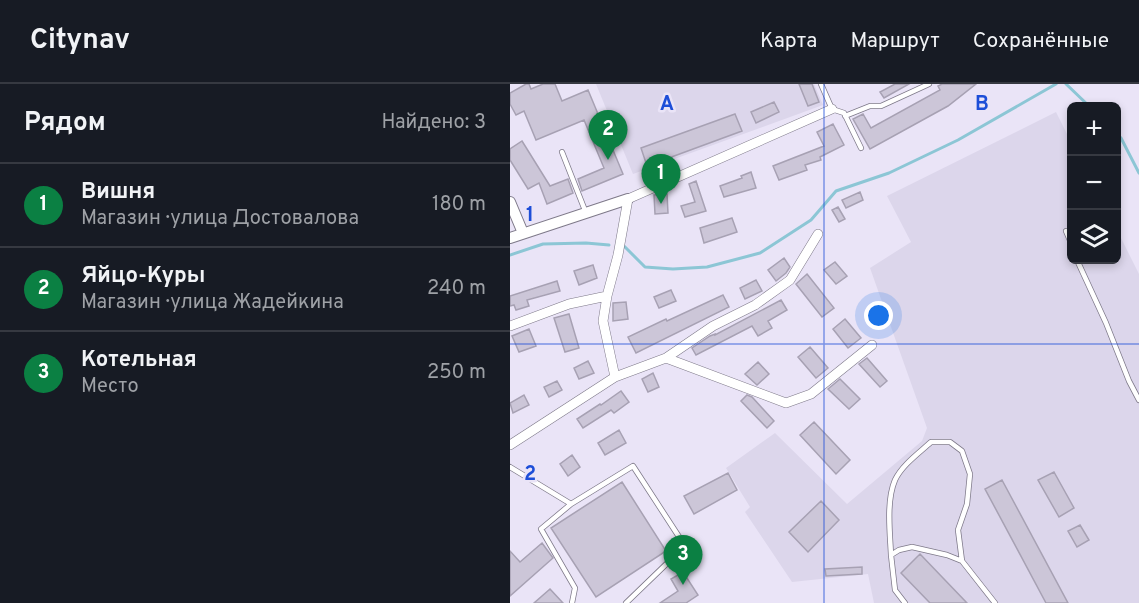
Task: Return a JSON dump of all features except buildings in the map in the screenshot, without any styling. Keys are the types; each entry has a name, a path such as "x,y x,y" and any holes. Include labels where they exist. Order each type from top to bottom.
{"street":[{"path":"510,238 628,199 832,108"},
{"path":"615,377 603,321 628,199"},
{"path":"510,202 523,233"},
{"path":"510,445 615,377 666,358 713,326 755,305 790,280 818,234"},
{"path":"510,326 569,304 607,296"},
{"path":"666,358 786,404 811,394 872,345"}],"lane":[{"path":"821,84 832,108 844,113 861,148"},
{"path":"845,116 870,106 881,106 929,84"},
{"path":"562,152 586,213"},
{"path":"1079,264 1106,323 1128,381 1139,400"},
{"path":"905,603 895,590 888,515 895,480 911,460 931,442 950,442 962,451 970,474 967,504 958,530 962,561"},
{"path":"510,466 571,504"},
{"path":"572,603 575,588 541,529 571,504 633,466 685,546 627,603"},
{"path":"891,555 899,550 912,547 962,561 995,603"}],"shaded area":[{"path":"596,84 814,84 823,105 633,174"},
{"path":"1056,112 1067,134 1067,264 1121,264 1121,238 1139,274 1139,603 874,603 868,574 792,582 745,512 750,507 726,468 775,433 847,504 922,441 927,428 870,268 911,242 887,196"}],"waterway":[{"path":"624,246 645,267 673,269 707,267 760,253 811,220 836,191 889,173 958,140 1056,84"},
{"path":"1066,84 1085,102"},
{"path":"1121,138 1139,173"},
{"path":"510,255 543,244 609,245"}],"place":[{"name":"Яйцо-Куры","path":"608,160"},
{"name":"Вишня","path":"661,204"},
{"name":"Котельная","path":"683,585"}]}
